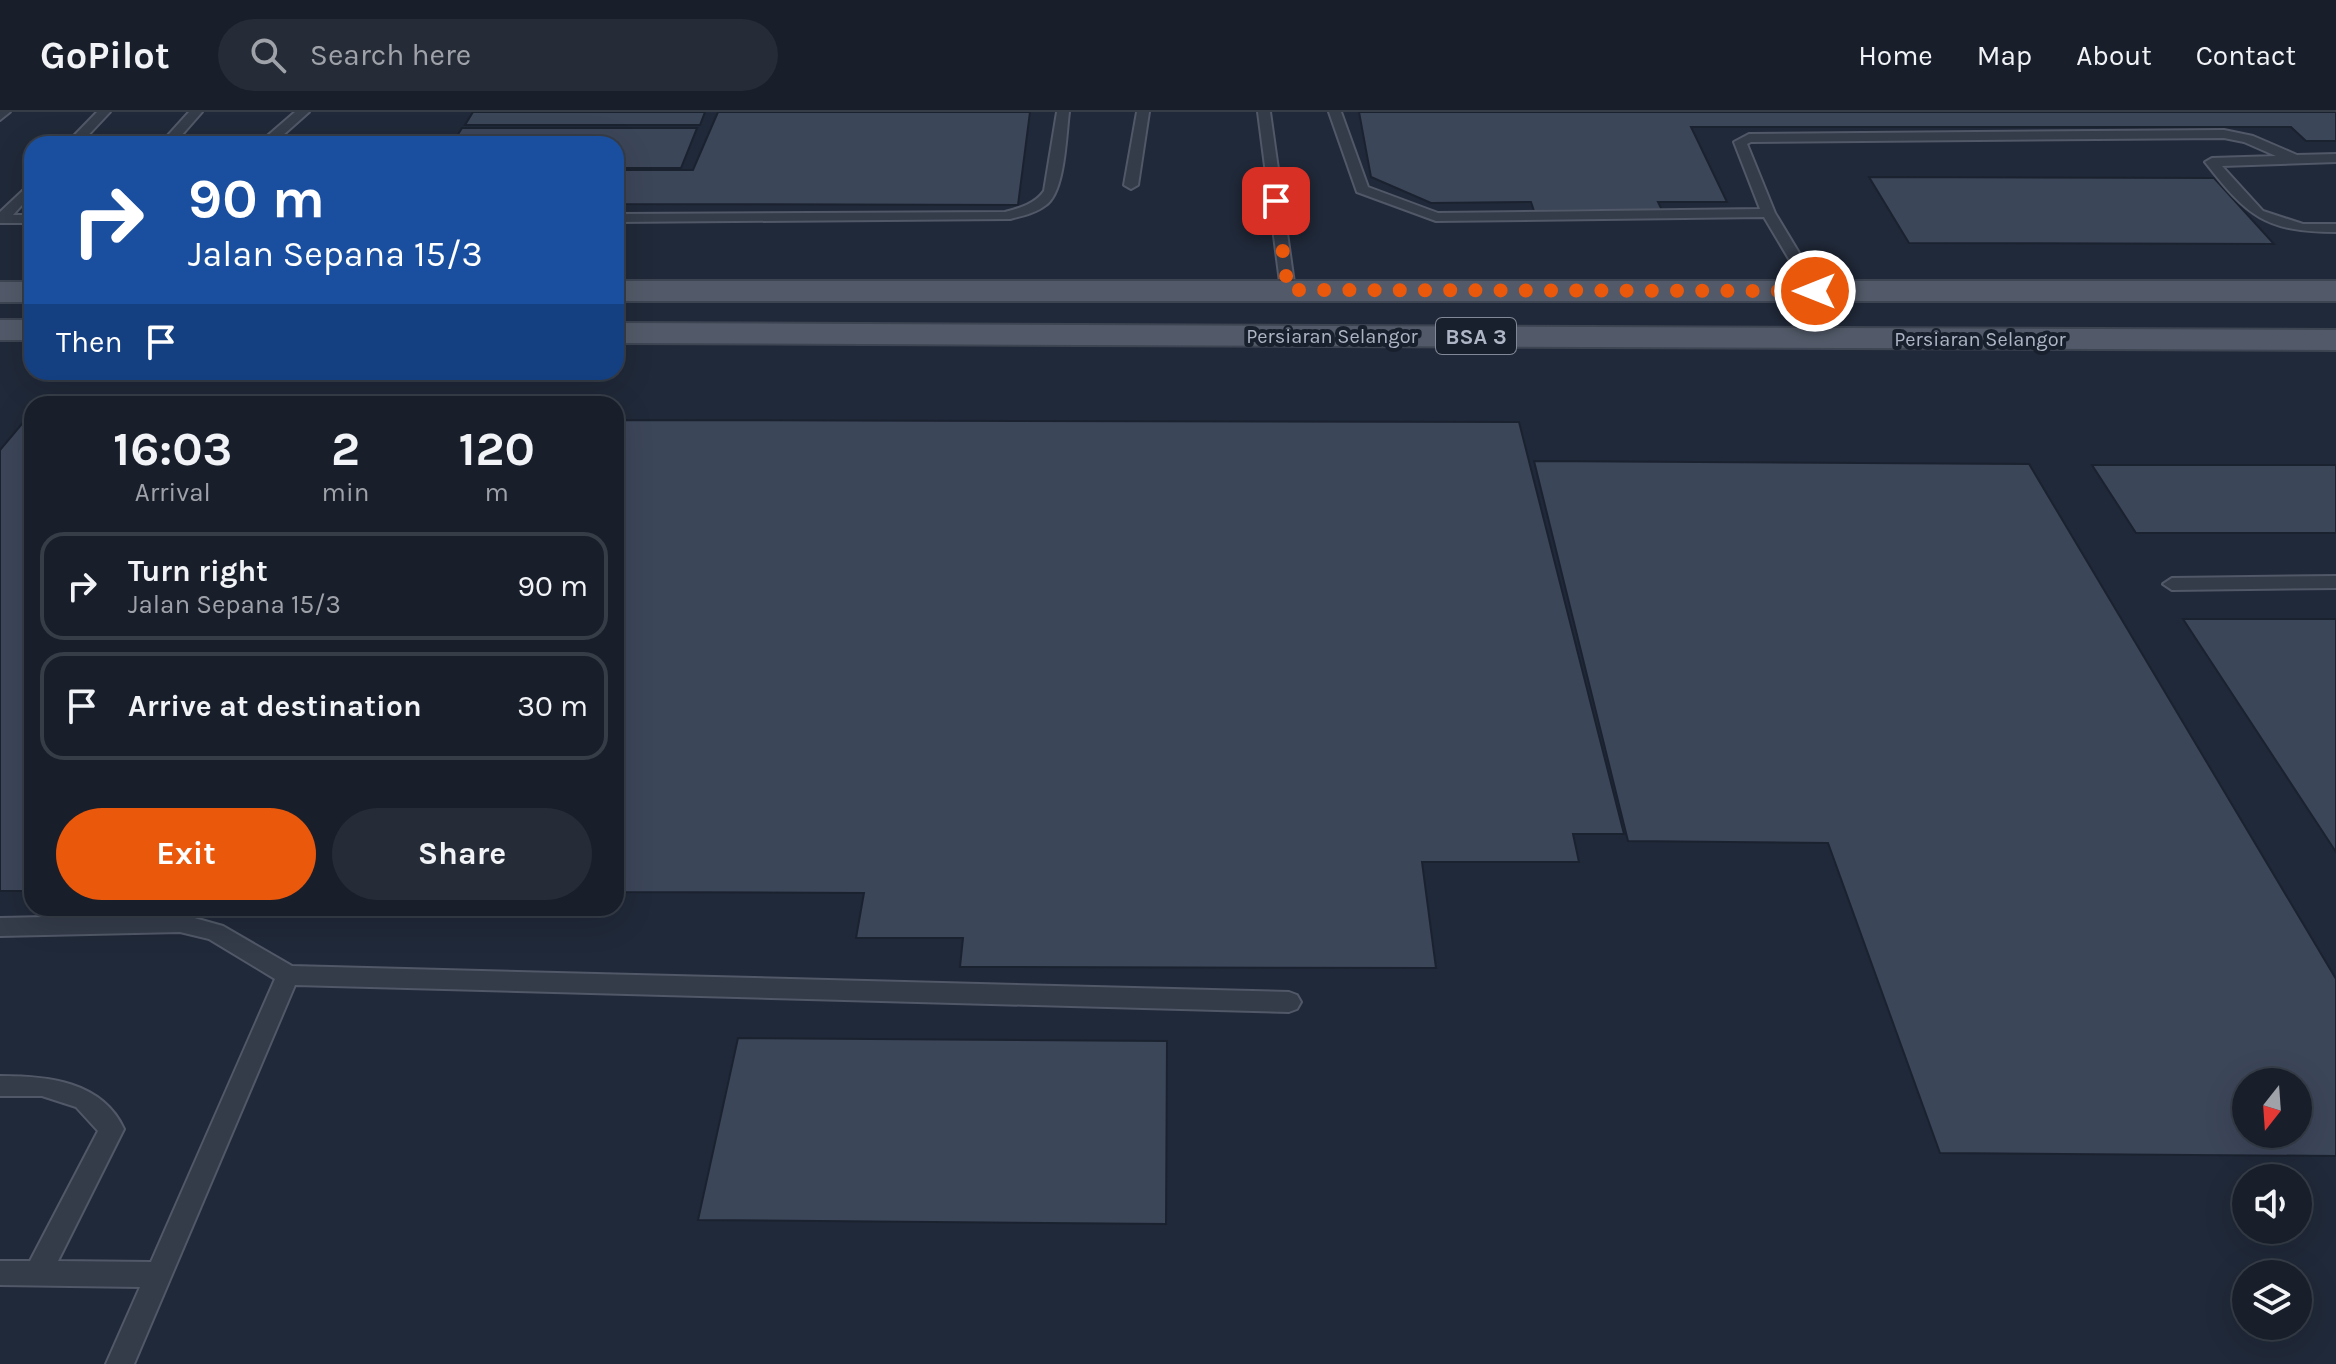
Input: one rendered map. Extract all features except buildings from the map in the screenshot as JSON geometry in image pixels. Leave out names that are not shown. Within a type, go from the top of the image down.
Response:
[{"type":"main road","name":"Persiaran Selangor","points":[[624,291],[2336,291]]},
{"type":"main road","points":[[0,292],[24,292]]},
{"type":"main road","points":[[0,330],[24,330]]},
{"type":"main road","name":"Persiaran Selangor","points":[[624,333],[2336,340]]},
{"type":"lane","points":[[0,116],[4,112]]},
{"type":"lane","points":[[81,136],[104,112]]},
{"type":"lane","points":[[174,136],[196,112]]},
{"type":"lane","points":[[274,136],[303,112]]},
{"type":"lane","points":[[624,218],[1005,216],[1028,210],[1044,201],[1051,191],[1063,112]]},
{"type":"lane","points":[[1131,185],[1143,112]]},
{"type":"lane","points":[[1264,112],[1288,290]]},
{"type":"lane","points":[[1335,112],[1362,189],[1436,217],[1768,213]]},
{"type":"lane","points":[[1815,291],[1768,213],[1740,142],[1749,138],[2224,134],[2248,139],[2292,158]]},
{"type":"lane","points":[[2336,158],[2212,162],[2258,214],[2302,228],[2336,228]]},
{"type":"lane","points":[[0,219],[24,194]]},
{"type":"lane","points":[[0,219],[24,219]]},
{"type":"lane","points":[[2172,584],[2336,582]]},
{"type":"lane","points":[[0,927],[180,923],[215,932],[288,975],[1289,1002]]},
{"type":"lane","points":[[120,1364],[288,975]]},
{"type":"lane","points":[[0,1086],[42,1086],[84,1099],[112,1129],[38,1273]]},
{"type":"lane","points":[[0,1273],[159,1275]]},
{"type":"route","points":[[1276,201],[1288,290],[1815,291]]}]
